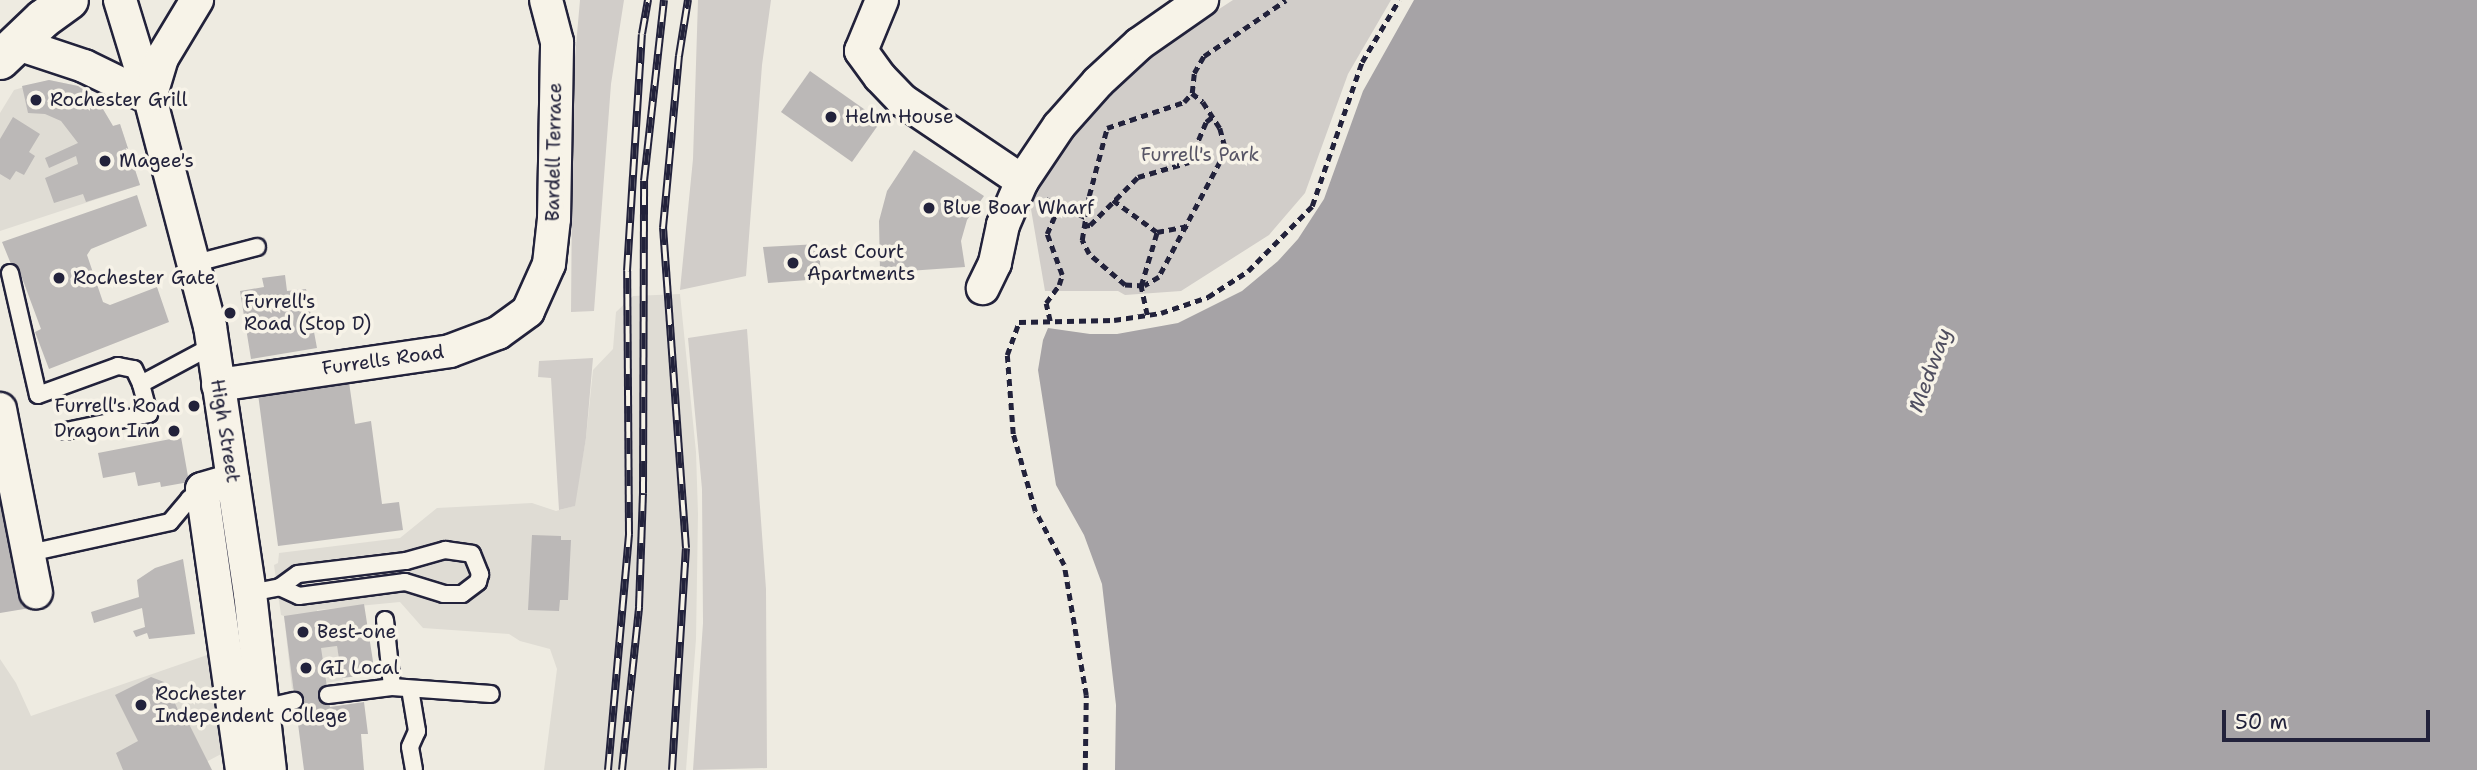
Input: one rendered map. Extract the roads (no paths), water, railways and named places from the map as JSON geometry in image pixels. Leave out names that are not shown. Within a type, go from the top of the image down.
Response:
[{"type":"main road","points":[[5,57],[69,0]]},
{"type":"street","name":"High Street","points":[[120,0],[195,263],[212,346],[233,481],[265,590],[263,708],[270,770]]},
{"type":"street","points":[[5,57],[84,65],[150,99],[162,58],[197,0]]},
{"type":"street","name":"Bardell Terrace","points":[[533,302],[549,264],[554,219],[557,42],[546,0]]},
{"type":"street","points":[[882,0],[861,51],[880,77],[902,100],[1029,187]]},
{"type":"street","points":[[983,288],[995,262],[1003,225],[1029,187],[1063,121],[1104,75],[1139,44],[1202,0]]},
{"type":"street","name":"Furrells Road","points":[[218,385],[450,351],[498,334],[518,321],[533,302]]},
{"type":"street","points":[[0,410],[36,593]]},
{"type":"street","points":[[233,481],[202,489],[242,770]]},
{"type":"lane","points":[[195,263],[257,247]]},
{"type":"lane","points":[[10,273],[38,395],[118,366],[134,369],[141,384],[149,414],[66,431]]},
{"type":"lane","points":[[141,384],[212,346]]},
{"type":"lane","points":[[34,551],[170,522],[189,499],[202,489]]},
{"type":"lane","points":[[445,550],[472,554],[480,574],[478,582],[462,594],[444,594],[405,582],[299,596],[265,590],[298,574],[406,561],[445,550]]},
{"type":"lane","points":[[385,621],[392,687]]},
{"type":"lane","points":[[328,695],[392,687],[491,694]]},
{"type":"lane","points":[[410,689],[417,730],[410,747],[414,770]]},
{"type":"lane","points":[[263,708],[294,701]]},
{"type":"water","name":"Medway","points":[[1414,0],[2477,0],[2477,770],[1115,770],[1116,705],[1102,584],[1084,535],[1056,485],[1038,370],[1043,340],[1048,328],[1090,334],[1117,334],[1178,323],[1242,291],[1278,261],[1298,239],[1324,199],[1363,91]]},
{"type":"railway","points":[[608,770],[629,534],[627,271],[642,34],[648,0]]},
{"type":"railway","points":[[622,770],[639,607],[643,493],[644,181],[664,0]]},
{"type":"railway","points":[[672,770],[686,548],[663,228],[679,56],[688,0]]},
{"type":"place","name":"Rochester Grill","points":[[36,100]]},
{"type":"place","name":"Helm House","points":[[831,117]]},
{"type":"place","name":"Magee's","points":[[105,161]]},
{"type":"place","name":"Blue Boar Wharf","points":[[929,208]]},
{"type":"place","name":"Cast Court Apartments","points":[[793,263]]},
{"type":"place","name":"Rochester Gate","points":[[59,278]]},
{"type":"place","name":"Furrell's Road (Stop D)","points":[[230,313]]},
{"type":"place","name":"Furrell's Road","points":[[194,406]]},
{"type":"place","name":"Dragon Inn","points":[[174,431]]},
{"type":"place","name":"Best-one","points":[[303,632]]},
{"type":"place","name":"GI Local","points":[[306,668]]},
{"type":"place","name":"Rochester Independent College","points":[[141,705]]},
{"type":"park label","name":"Furrell's Park","points":[[1200,155]]}]
